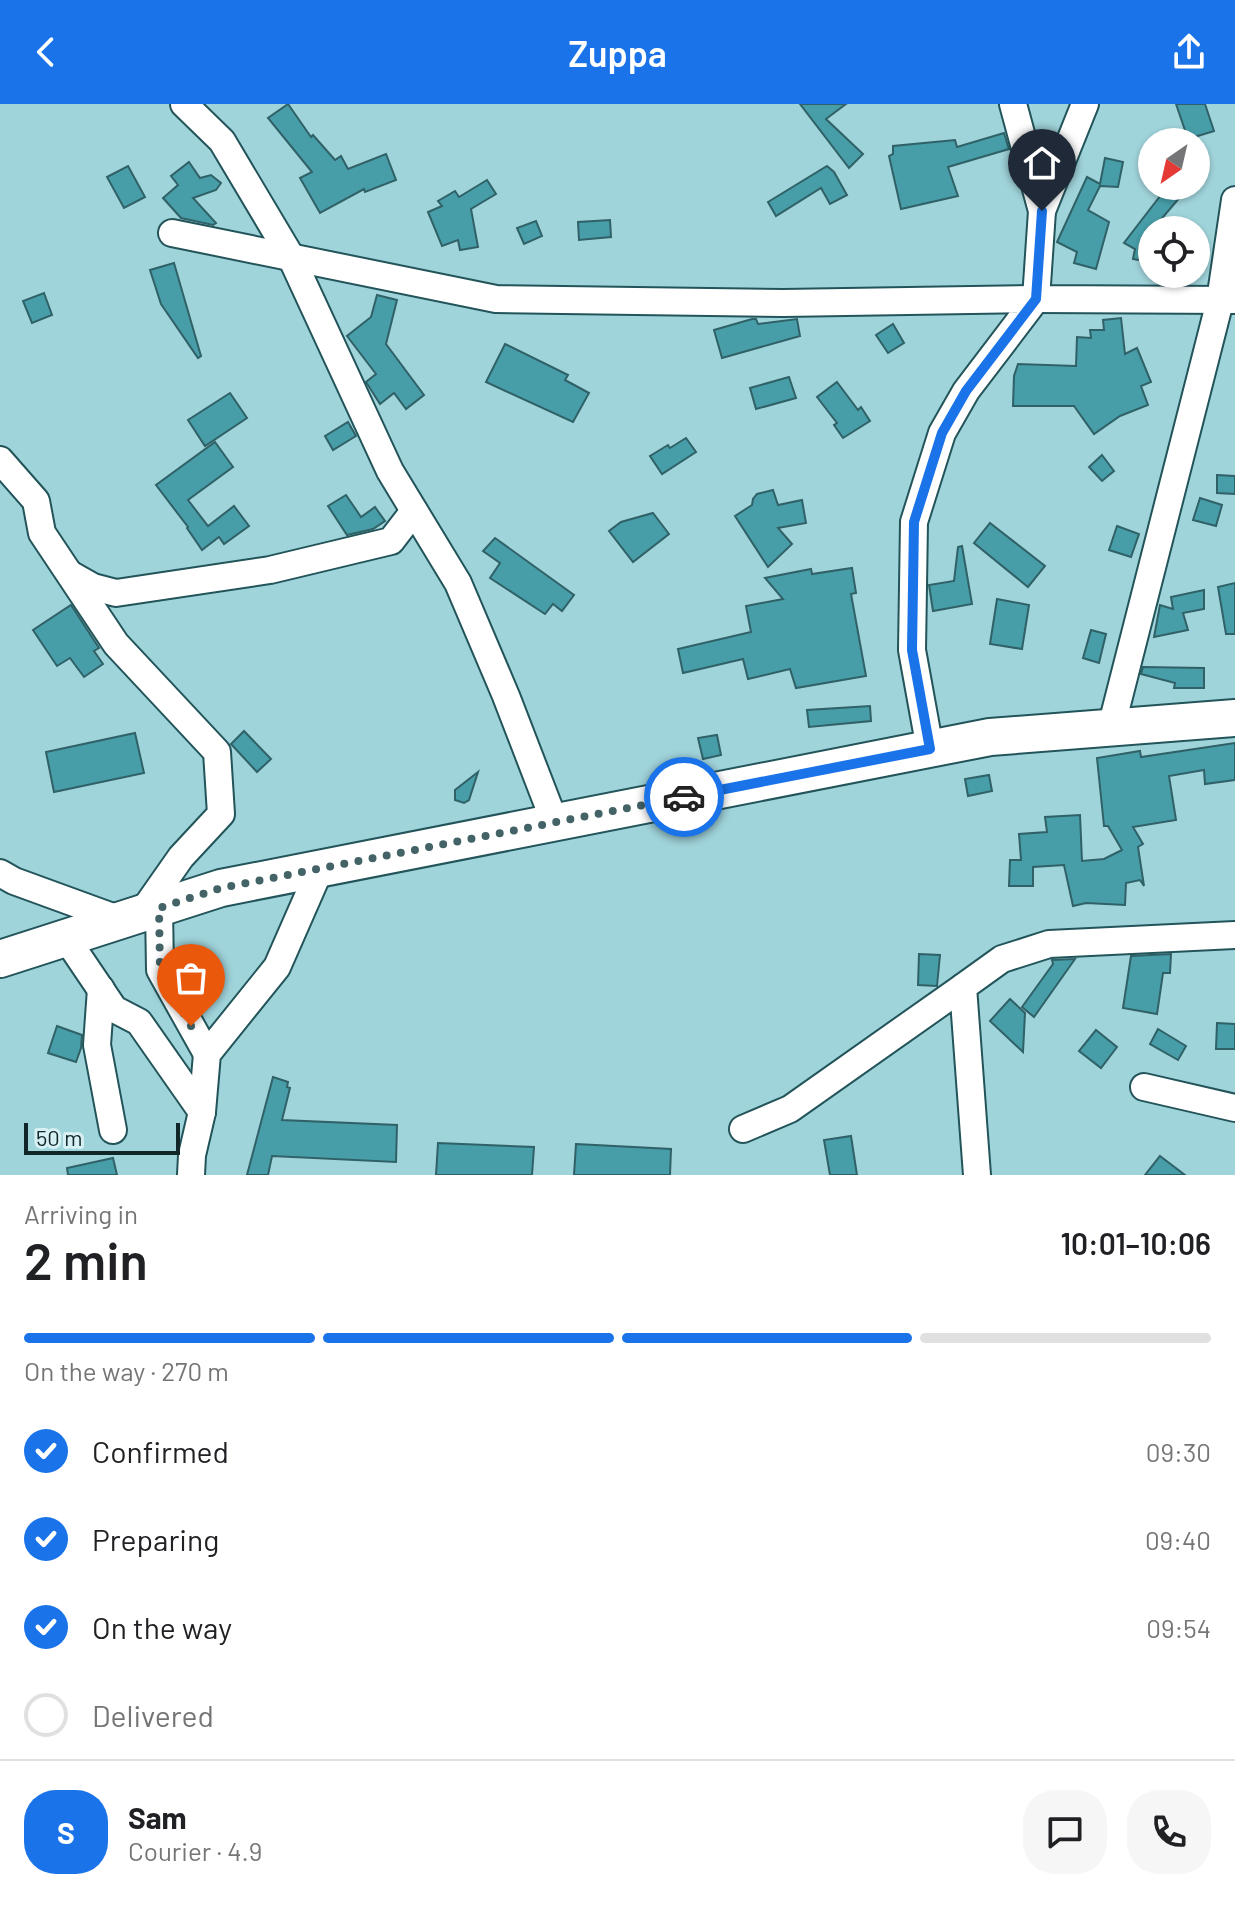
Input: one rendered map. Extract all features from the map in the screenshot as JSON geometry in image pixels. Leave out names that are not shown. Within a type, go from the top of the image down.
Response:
[{"type":"street","points":[[184,104],[222,141],[291,257],[390,471],[458,583],[555,823]]},
{"type":"street","points":[[1013,104],[1042,211]]},
{"type":"street","points":[[930,749],[912,650],[914,522],[942,433],[966,391],[1036,299],[1042,211],[1085,104]]},
{"type":"street","points":[[1111,728],[1228,300],[1235,200]]},
{"type":"street","points":[[172,233],[496,299],[783,303],[1228,300]]},
{"type":"street","points":[[0,460],[36,501],[42,533],[116,644],[217,752],[221,814],[181,857],[140,914]]},
{"type":"street","points":[[69,573],[93,587],[116,593],[270,570],[391,541],[414,511]]},
{"type":"street","points":[[0,959],[221,888],[990,737],[1235,718]]},
{"type":"street","points":[[191,1175],[192,1155],[202,1112],[207,1054],[277,967],[320,869]]},
{"type":"street","points":[[0,873],[14,881],[140,914]]},
{"type":"street","points":[[140,914],[160,970],[207,1054]]},
{"type":"street","points":[[743,1129],[790,1109],[1002,959],[1049,944],[1235,935]]},
{"type":"street","points":[[66,938],[114,1009],[139,1022],[202,1112]]},
{"type":"street","points":[[963,987],[977,1175]]},
{"type":"street","points":[[101,989],[97,1045],[113,1130]]},
{"type":"street","points":[[1144,1087],[1235,1108]]},
{"type":"building","points":[[288,104],[311,137],[313,135],[335,160],[341,156],[348,169],[386,154],[396,180],[365,192],[364,189],[320,213],[300,178],[312,172],[268,118]]},
{"type":"building","points":[[800,104],[846,104],[826,119],[863,154],[849,168]]},
{"type":"building","points":[[1176,104],[1205,104],[1214,131],[1210,132],[1210,128],[1184,128]]},
{"type":"building","points":[[1004,133],[1009,149],[948,167],[958,196],[901,209],[889,156],[893,154],[893,146],[955,140],[957,147]]},
{"type":"building","points":[[1105,158],[1123,162],[1118,187],[1100,186],[1088,210],[1109,222],[1096,269],[1074,263],[1077,252],[1057,242],[1087,177],[1100,184]]},
{"type":"building","points":[[189,162],[200,178],[211,175],[221,183],[216,190],[193,198],[216,223],[213,225],[181,218],[163,198],[178,185],[171,176]]},
{"type":"building","points":[[128,166],[145,197],[124,208],[107,177]]},
{"type":"building","points":[[827,166],[847,195],[830,204],[821,188],[776,216],[768,202]]},
{"type":"building","points":[[487,180],[496,194],[471,209],[478,247],[460,250],[458,240],[442,246],[428,212],[442,206],[438,201],[455,191],[459,197]]},
{"type":"building","points":[[1157,200],[1178,200],[1164,216],[1145,216]]},
{"type":"building","points":[[610,220],[611,237],[579,240],[578,222]]},
{"type":"building","points":[[536,221],[542,236],[524,244],[517,228]]},
{"type":"building","points":[[1138,225],[1138,260],[1133,259],[1135,249],[1124,243]]},
{"type":"building","points":[[174,263],[201,356],[198,358],[161,304],[150,270]]},
{"type":"building","points":[[44,293],[52,315],[32,323],[23,301]]},
{"type":"building","points":[[377,295],[397,300],[386,344],[424,395],[406,409],[394,393],[380,404],[366,382],[376,374],[347,336],[371,317]]},
{"type":"building","points":[[1121,318],[1125,354],[1137,348],[1151,382],[1141,386],[1148,405],[1120,416],[1094,434],[1074,406],[1013,406],[1014,376],[1018,364],[1076,366],[1077,337],[1091,338],[1090,330],[1104,330],[1103,320]]},
{"type":"building","points":[[756,319],[758,324],[797,319],[800,336],[722,358],[714,330]]},
{"type":"building","points":[[893,324],[904,343],[888,353],[876,335]]},
{"type":"building","points":[[505,344],[568,375],[565,380],[589,393],[573,422],[486,382]]},
{"type":"building","points":[[789,377],[796,398],[756,409],[750,388]]},
{"type":"building","points":[[837,382],[870,421],[843,438],[834,425],[837,423],[817,397]]},
{"type":"building","points":[[230,393],[247,418],[205,446],[188,420]]},
{"type":"building","points":[[348,422],[356,436],[333,450],[325,436]]},
{"type":"building","points":[[686,438],[696,452],[662,474],[650,456]]},
{"type":"building","points":[[215,442],[233,467],[188,500],[208,526],[234,506],[249,526],[224,544],[219,537],[202,550],[156,485]]},
{"type":"building","points":[[1102,455],[1114,471],[1102,481],[1089,467]]},
{"type":"building","points":[[1217,475],[1235,476],[1235,494],[1217,493]]},
{"type":"building","points":[[773,490],[778,505],[802,500],[806,523],[778,528],[792,544],[768,567],[735,516],[752,505],[757,494]]},
{"type":"building","points":[[346,495],[361,517],[375,507],[385,521],[373,529],[347,535],[328,506]]},
{"type":"building","points":[[1200,498],[1222,505],[1216,526],[1193,520]]},
{"type":"building","points":[[653,513],[669,534],[633,562],[609,531],[621,522]]},
{"type":"building","points":[[990,523],[1045,566],[1028,587],[974,543]]},
{"type":"building","points":[[1117,526],[1139,534],[1131,557],[1109,550]]},
{"type":"building","points":[[495,538],[574,595],[562,611],[553,604],[545,614],[490,578],[500,563],[483,551]]},
{"type":"building","points":[[962,546],[972,604],[933,611],[929,585],[954,581],[958,547]]},
{"type":"building","points":[[852,568],[856,593],[851,594],[866,676],[796,688],[790,669],[748,679],[743,659],[683,673],[678,649],[751,632],[746,606],[783,599],[765,578],[811,569],[812,574]]},
{"type":"building","points":[[1235,583],[1235,634],[1226,634],[1218,587]]},
{"type":"building","points":[[1204,590],[1204,609],[1183,613],[1188,630],[1154,637],[1160,605],[1173,609],[1171,597]]},
{"type":"building","points":[[997,599],[1029,605],[1022,649],[990,644]]},
{"type":"building","points":[[71,605],[99,648],[94,651],[103,664],[84,677],[70,658],[57,666],[33,630]]},
{"type":"building","points":[[1091,630],[1106,634],[1099,663],[1083,658]]},
{"type":"building","points":[[1143,667],[1204,668],[1204,688],[1174,688],[1175,683],[1141,674]]},
{"type":"building","points":[[870,706],[871,721],[809,727],[807,710]]},
{"type":"building","points":[[244,731],[271,759],[257,772],[231,744]]},
{"type":"building","points":[[135,733],[144,773],[54,792],[46,752]]},
{"type":"building","points":[[717,735],[721,755],[703,759],[698,738]]},
{"type":"building","points":[[1235,743],[1235,780],[1205,784],[1204,770],[1169,776],[1176,820],[1133,827],[1143,844],[1138,847],[1144,886],[1140,880],[1126,883],[1125,905],[1086,903],[1073,906],[1064,865],[1033,867],[1033,886],[1009,886],[1010,860],[1021,860],[1019,834],[1047,832],[1045,817],[1080,815],[1082,861],[1104,859],[1122,850],[1108,826],[1104,826],[1097,758],[1140,751],[1141,757]]},
{"type":"building","points":[[478,772],[469,800],[464,803],[455,800],[455,790]]},
{"type":"building","points":[[989,775],[992,791],[968,796],[965,779]]},
{"type":"building","points":[[919,954],[940,955],[937,986],[918,985]]},
{"type":"building","points":[[1171,954],[1170,973],[1163,973],[1157,1014],[1123,1008],[1131,956]]},
{"type":"building","points":[[1075,959],[1034,1017],[1022,1007],[1053,964],[1052,960]]},
{"type":"building","points":[[1010,999],[1025,1013],[1023,1052],[990,1021]]},
{"type":"building","points":[[1217,1023],[1235,1024],[1235,1049],[1216,1049]]},
{"type":"building","points":[[57,1026],[82,1035],[76,1062],[48,1053]]},
{"type":"building","points":[[1158,1029],[1186,1046],[1178,1060],[1150,1044]]},
{"type":"building","points":[[1096,1030],[1117,1047],[1101,1068],[1079,1051]]},
{"type":"building","points":[[273,1077],[288,1082],[287,1087],[290,1088],[282,1120],[397,1125],[396,1162],[272,1156],[268,1175],[247,1175]]},
{"type":"building","points":[[851,1136],[857,1175],[830,1175],[824,1140]]},
{"type":"building","points":[[438,1143],[534,1147],[532,1175],[436,1175]]},
{"type":"building","points":[[576,1144],[671,1149],[670,1175],[574,1175]]},
{"type":"building","points":[[1160,1156],[1185,1175],[1145,1175]]},
{"type":"building","points":[[113,1158],[117,1175],[68,1175],[67,1168]]},
{"type":"way so far","points":[[191,1026],[160,970],[159,908],[221,888],[684,797]]},
{"type":"route","points":[[684,797],[930,749],[912,650],[914,522],[942,433],[966,391],[1036,299],[1042,211]]}]
